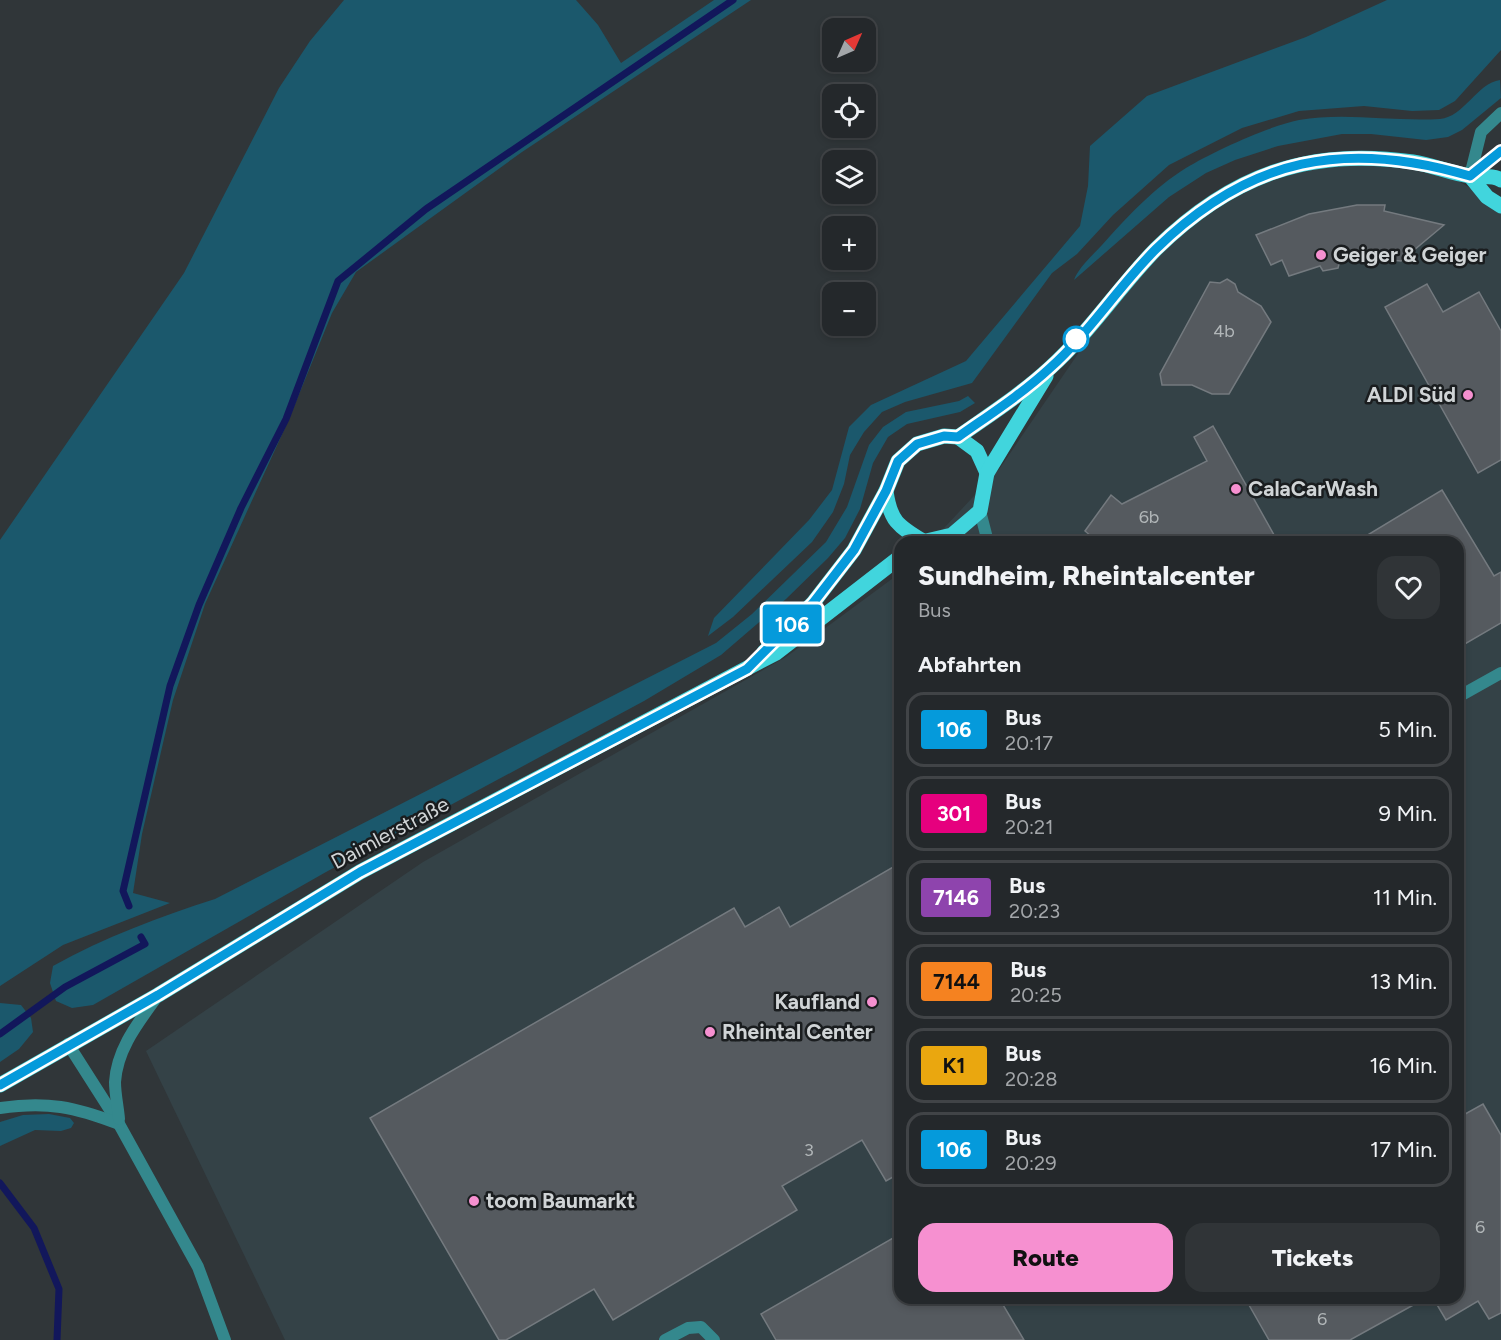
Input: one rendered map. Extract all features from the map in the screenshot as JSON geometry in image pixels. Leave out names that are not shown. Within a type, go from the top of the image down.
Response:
[{"type":"main road","name":"Daimlerstraße","points":[[980,511],[987,473],[1050,368],[1157,249],[1203,210],[1236,188],[1268,172],[1327,159],[1379,157],[1429,164],[1470,176],[1501,180]]},
{"type":"main road","points":[[1470,176],[1487,197],[1501,207]]},
{"type":"main road","name":"Daimlerstraße","points":[[747,669],[813,603],[854,550],[886,491],[898,461],[917,444],[944,436],[958,437],[1050,368]]},
{"type":"main road","points":[[958,437],[977,451],[987,473]]},
{"type":"main road","points":[[886,491],[889,512],[900,527],[914,536]]},
{"type":"main road","points":[[956,536],[980,511]]},
{"type":"main road","name":"Daimlerstraße","points":[[0,1085],[68,1044],[158,995],[360,872],[776,653],[894,561]]},
{"type":"street","points":[[1470,176],[1481,132],[1501,113]]},
{"type":"street","points":[[1470,176],[1501,151]]},
{"type":"street","points":[[980,511],[986,536]]},
{"type":"street","points":[[1464,694],[1501,673]]},
{"type":"street","points":[[119,1124],[115,1082],[121,1055],[132,1031],[158,995]]},
{"type":"street","points":[[68,1044],[119,1124],[198,1267],[225,1340]]},
{"type":"street","points":[[0,1108],[35,1103],[84,1110],[119,1124]]},
{"type":"street","points":[[665,1340],[688,1328],[701,1327],[714,1340]]},
{"type":"shaded area","points":[[344,0],[576,0],[598,25],[621,63],[714,0],[751,0],[522,152],[356,272],[332,313],[289,419],[205,604],[173,700],[142,834],[133,893],[170,903],[63,945],[0,986],[0,540],[184,273],[279,88],[310,41]]},
{"type":"shaded area","points":[[1387,0],[1501,0],[1501,50],[1455,101],[1439,110],[1412,111],[1364,106],[1299,111],[1242,128],[1169,165],[1113,215],[1077,254],[1052,273],[972,383],[905,402],[882,412],[864,432],[850,455],[844,484],[833,512],[812,542],[733,617],[708,636],[714,618],[809,520],[832,490],[849,427],[871,405],[966,361],[1080,226],[1088,186],[1090,146],[1147,96],[1306,37]]},
{"type":"shaded area","points":[[1500,80],[1501,98],[1462,130],[1448,137],[1426,140],[1371,134],[1342,134],[1278,146],[1235,160],[1206,173],[1169,197],[1074,280],[1086,262],[1152,194],[1186,168],[1225,147],[1299,120],[1334,117],[1440,119],[1449,117],[1484,87]]},
{"type":"shaded area","points":[[1327,159],[1429,164],[1501,206],[1501,1340],[285,1340],[146,1051],[423,862],[786,657],[894,577],[894,1304],[1464,1304],[1464,536],[937,536],[1000,468],[1114,301],[1213,199]]},
{"type":"shaded area","points":[[968,396],[975,403],[960,412],[907,424],[888,437],[873,463],[860,509],[845,538],[786,599],[721,655],[644,701],[326,872],[93,1005],[72,1008],[56,1001],[50,983],[53,966],[132,928],[215,899],[716,643],[752,614],[826,542],[847,507],[869,445],[883,427],[906,412],[959,401]]},
{"type":"shaded area","points":[[0,1003],[21,1005],[31,1018],[33,1032],[19,1049],[0,1062]]},
{"type":"shaded area","points":[[49,1114],[70,1118],[74,1123],[71,1128],[61,1131],[35,1130],[0,1146],[0,1122],[23,1115]]},
{"type":"building","points":[[1357,205],[1385,205],[1384,211],[1444,225],[1401,261],[1357,257],[1340,260],[1338,268],[1323,271],[1320,266],[1289,276],[1282,260],[1271,265],[1256,235],[1309,214]]},
{"type":"building","points":[[1227,279],[1235,284],[1238,292],[1261,306],[1271,322],[1229,394],[1212,394],[1192,385],[1162,385],[1160,374],[1210,282],[1220,283]]},
{"type":"building","name":"ALDI Süd","points":[[1427,284],[1443,312],[1479,292],[1501,331],[1501,460],[1478,473],[1385,307]]},
{"type":"building","points":[[1213,426],[1275,536],[1091,536],[1085,531],[1111,495],[1122,504],[1207,461],[1194,437]]},
{"type":"building","points":[[1442,490],[1494,576],[1501,572],[1501,623],[1464,645],[1464,536],[1366,536]]},
{"type":"building","name":"Rheintal Center","points":[[894,866],[894,1176],[886,1181],[862,1140],[782,1186],[797,1210],[613,1320],[594,1289],[506,1340],[499,1340],[370,1118],[734,908],[745,927],[779,907],[790,927]]},
{"type":"building","points":[[1483,1104],[1501,1135],[1501,1313],[1489,1319],[1478,1301],[1446,1320],[1437,1304],[1464,1304],[1464,1115]]},
{"type":"building","points":[[894,1237],[894,1304],[1003,1304],[1024,1340],[776,1340],[761,1314]]},
{"type":"building","points":[[1248,1304],[1415,1304],[1350,1340],[1269,1340]]},
{"type":"waterway","points":[[129,906],[123,891],[170,686],[199,605],[241,508],[286,419],[338,281],[426,209],[733,0]]},
{"type":"waterway","points":[[0,1034],[65,987],[145,944],[141,937]]},
{"type":"waterway","points":[[0,1183],[34,1228],[59,1289],[57,1340]]},
{"type":"bus line","name":"106","points":[[0,1085],[68,1044],[158,995],[360,872],[747,669],[813,603],[854,550],[886,491],[898,461],[917,444],[944,436],[958,437],[1050,368],[1157,249],[1203,210],[1236,188],[1268,172],[1327,159],[1379,157],[1429,164],[1470,176],[1501,151]]},
{"type":"place","name":"Geiger & Geiger","points":[[1321,255]]},
{"type":"place","name":"ALDI Süd","points":[[1468,395]]},
{"type":"place","name":"CalaCarWash","points":[[1236,489]]},
{"type":"place","name":"Kaufland","points":[[872,1002]]},
{"type":"place","name":"Rheintal Center","points":[[710,1032]]},
{"type":"place","name":"toom Baumarkt","points":[[474,1201]]}]
